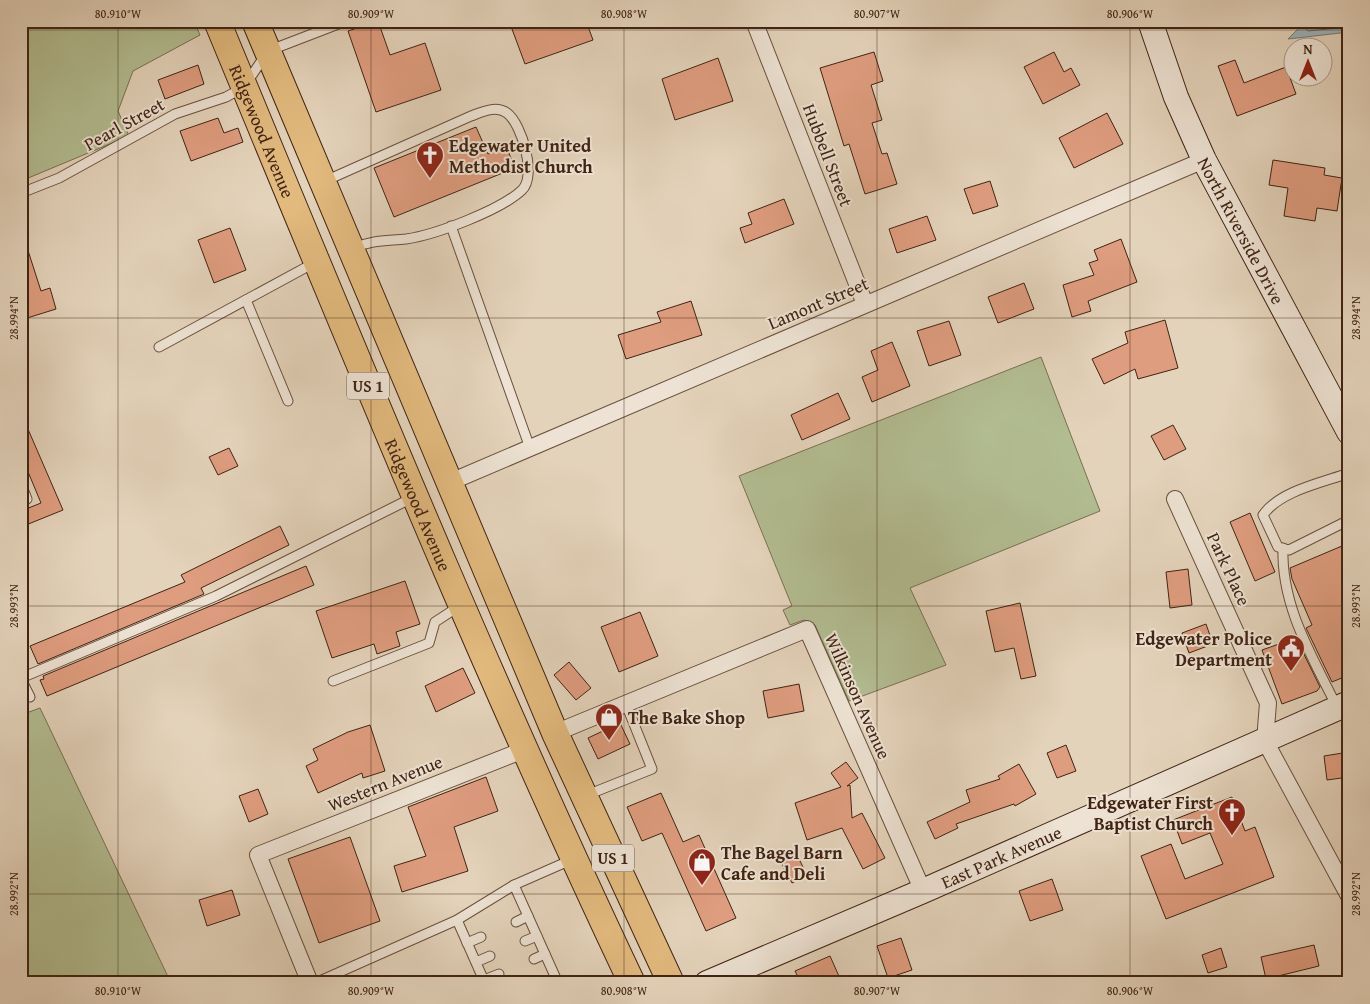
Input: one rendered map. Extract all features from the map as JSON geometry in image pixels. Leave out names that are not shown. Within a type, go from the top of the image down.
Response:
[{"type":"main road","name":"Ridgewood Avenue","points":[[217,21],[414,497],[574,858],[632,983]]},
{"type":"main road","name":"Ridgewood Avenue","points":[[255,21],[448,483],[555,733],[671,983]]},
{"type":"main road","points":[[367,383],[382,398],[425,466],[448,483]]},
{"type":"street","name":"Hubbell Street","points":[[754,21],[866,304]]},
{"type":"street","name":"North Riverside Drive","points":[[1150,21],[1176,97],[1204,160],[1349,432]]},
{"type":"street","name":"Lamont Street","points":[[448,483],[1204,160]]},
{"type":"street","name":"Park Place","points":[[1175,499],[1268,703],[1265,741]]},
{"type":"street","name":"Wilkinson Avenue","points":[[555,733],[807,629],[923,891]]},
{"type":"street","name":"East Park Avenue","points":[[707,983],[923,891],[1343,705]]},
{"type":"street","points":[[1265,741],[1349,896]]},
{"type":"street","name":"Western Avenue","points":[[310,983],[258,855],[526,749]]},
{"type":"lane","points":[[244,87],[268,51],[346,21]]},
{"type":"lane","name":"Pearl Street","points":[[21,194],[59,178],[174,114],[226,97],[244,87]]},
{"type":"lane","points":[[323,182],[471,116],[489,110],[498,109],[508,114],[517,128],[528,159],[529,176],[523,190],[485,213],[451,226],[407,239],[366,242],[350,249]]},
{"type":"lane","points":[[451,226],[530,448]]},
{"type":"lane","points":[[159,347],[316,261]]},
{"type":"lane","points":[[246,300],[288,401]]},
{"type":"lane","points":[[1349,473],[1300,491],[1270,505],[1262,515],[1278,547],[1289,550],[1349,520]]},
{"type":"lane","points":[[21,484],[27,499],[21,502]]},
{"type":"lane","points":[[30,697],[21,679],[216,596],[414,497]]},
{"type":"lane","points":[[1283,548],[1283,572],[1294,616],[1343,705]]},
{"type":"lane","points":[[333,681],[429,643],[436,622],[461,605]]},
{"type":"lane","points":[[584,796],[652,769],[626,704]]},
{"type":"lane","points":[[315,983],[457,920],[514,885],[574,858]]},
{"type":"lane","points":[[514,885],[558,983]]},
{"type":"lane","points":[[516,922],[528,916]]},
{"type":"lane","points":[[457,920],[485,982],[499,974]]},
{"type":"lane","points":[[525,941],[537,936]]},
{"type":"lane","points":[[467,943],[481,937]]},
{"type":"lane","points":[[534,959],[545,954]]},
{"type":"lane","points":[[476,962],[490,956]]},
{"type":"green space","points":[[21,21],[194,21],[200,35],[133,71],[118,111],[129,136],[21,181]]},
{"type":"green space","points":[[1041,357],[1100,511],[910,588],[946,665],[849,701],[815,625],[804,620],[790,625],[783,610],[792,606],[739,476]]},
{"type":"green space","points":[[40,708],[171,983],[21,983],[21,715]]},
{"type":"water","points":[[1306,21],[1349,21],[1349,32],[1289,38]]},
{"type":"building","points":[[378,21],[390,55],[425,43],[441,90],[376,112],[348,31]]},
{"type":"building","points":[[509,21],[586,21],[593,40],[525,64]]},
{"type":"building","points":[[874,52],[883,81],[871,85],[882,120],[872,123],[882,154],[887,153],[897,184],[865,194],[849,144],[844,146],[820,68]]},
{"type":"building","points":[[1054,52],[1064,72],[1071,68],[1080,85],[1043,104],[1024,67]]},
{"type":"building","points":[[718,58],[733,101],[675,120],[662,79]]},
{"type":"building","points":[[1235,60],[1244,83],[1282,69],[1282,88],[1294,88],[1296,94],[1237,116],[1218,66]]},
{"type":"building","points":[[198,65],[204,84],[165,99],[158,80]]},
{"type":"building","points":[[1107,113],[1123,144],[1074,168],[1059,138]]},
{"type":"building","points":[[218,118],[224,133],[238,128],[243,142],[191,161],[180,131]]},
{"type":"building","name":"Edgewater United Methodist Church","points":[[476,127],[488,154],[506,146],[515,168],[394,217],[374,168]]},
{"type":"building","points":[[1273,160],[1325,168],[1324,175],[1342,178],[1337,211],[1317,208],[1315,221],[1284,216],[1288,188],[1269,185]]},
{"type":"building","points":[[990,181],[998,206],[973,214],[964,189]]},
{"type":"building","points":[[784,199],[794,224],[745,243],[740,228],[752,224],[748,213]]},
{"type":"building","points":[[927,216],[936,240],[897,253],[889,229]]},
{"type":"building","points":[[230,228],[246,270],[214,283],[198,240]]},
{"type":"building","points":[[24,238],[41,291],[50,288],[56,309],[24,319],[21,312],[21,239]]},
{"type":"building","points":[[1121,239],[1137,282],[1088,301],[1091,311],[1072,317],[1063,285],[1094,275],[1089,263],[1098,260],[1094,250]]},
{"type":"building","points":[[1024,283],[1034,309],[998,323],[988,297]]},
{"type":"building","points":[[691,301],[702,335],[626,359],[618,335],[661,322],[657,312]]},
{"type":"building","points":[[1165,320],[1178,368],[1138,379],[1135,369],[1104,384],[1092,359],[1128,343],[1125,332]]},
{"type":"building","points":[[949,321],[961,355],[929,366],[917,331]]},
{"type":"building","points":[[892,342],[910,386],[872,402],[862,377],[878,370],[871,351]]},
{"type":"building","points":[[838,393],[850,419],[802,440],[791,415]]},
{"type":"building","points":[[21,413],[63,510],[21,527],[21,511],[41,503],[21,455]]},
{"type":"building","points":[[1173,425],[1186,449],[1164,460],[1151,436]]},
{"type":"building","points":[[229,448],[238,466],[218,475],[209,457]]},
{"type":"building","points":[[1250,513],[1275,572],[1255,581],[1230,522]]},
{"type":"building","points":[[280,526],[289,545],[201,588],[204,594],[38,664],[30,646],[185,582],[181,575]]},
{"type":"building","points":[[1349,543],[1349,675],[1332,682],[1306,628],[1312,625],[1292,579],[1290,568]]},
{"type":"building","points":[[306,566],[314,585],[47,696],[40,680],[44,679],[43,676]]},
{"type":"building","points":[[1188,569],[1192,605],[1170,608],[1166,572]]},
{"type":"building","points":[[405,581],[420,624],[396,632],[400,646],[377,654],[374,644],[332,658],[316,611]]},
{"type":"building","points":[[1020,603],[1036,676],[1021,679],[1014,648],[995,652],[986,611]]},
{"type":"building","points":[[640,612],[658,656],[619,672],[601,627]]},
{"type":"building","points":[[1206,624],[1213,644],[1189,653],[1182,633]]},
{"type":"building","points":[[1296,638],[1320,687],[1317,691],[1282,704],[1262,650]]},
{"type":"building","points":[[569,662],[591,688],[576,700],[554,675]]},
{"type":"building","points":[[463,668],[475,693],[436,712],[425,686]]},
{"type":"building","points":[[799,684],[804,711],[768,718],[763,691]]},
{"type":"building","name":"The Bake Shop","points":[[620,723],[630,744],[598,759],[588,738]]},
{"type":"building","points":[[370,725],[385,771],[363,778],[362,773],[318,793],[306,766],[318,760],[313,749],[348,732]]},
{"type":"building","points":[[1066,745],[1076,771],[1057,778],[1047,753]]},
{"type":"building","points":[[1349,752],[1349,777],[1327,780],[1324,756]]},
{"type":"building","points":[[846,762],[858,778],[847,786],[850,785],[852,818],[862,813],[885,858],[863,869],[842,828],[807,840],[795,803],[841,787],[831,773]]},
{"type":"building","points":[[1019,764],[1036,794],[1015,806],[1014,804],[956,824],[958,828],[935,839],[927,822],[970,802],[966,790],[1000,779],[998,776]]},
{"type":"building","points":[[486,777],[498,811],[454,827],[468,871],[402,892],[394,866],[426,856],[408,807]]},
{"type":"building","points":[[258,789],[268,814],[249,822],[239,796]]},
{"type":"building","points":[[661,793],[683,842],[699,835],[736,918],[706,931],[662,833],[642,841],[627,807]]},
{"type":"building","points":[[1232,797],[1245,831],[1255,827],[1274,877],[1166,919],[1141,856],[1171,844],[1185,879],[1223,864],[1210,833],[1182,844],[1173,820]]},
{"type":"building","points":[[350,837],[380,921],[319,943],[288,859]]},
{"type":"building","points":[[795,851],[807,875],[792,883],[779,859]]},
{"type":"building","points":[[1052,879],[1063,910],[1030,921],[1019,891]]},
{"type":"building","points":[[232,890],[240,915],[207,926],[199,900]]},
{"type":"building","points":[[901,938],[912,970],[888,978],[877,946]]},
{"type":"building","points":[[1314,945],[1319,966],[1266,979],[1261,957]]},
{"type":"building","points":[[1221,948],[1227,967],[1208,973],[1202,955]]},
{"type":"building","points":[[830,956],[842,983],[801,983],[795,971]]},
{"type":"place","name":"Edgewater United Methodist Church","points":[[430,179]]},
{"type":"place","name":"Edgewater Police Department","points":[[1291,672]]},
{"type":"place","name":"The Bake Shop","points":[[609,741]]},
{"type":"place","name":"Edgewater First Baptist Church","points":[[1232,836]]},
{"type":"place","name":"The Bagel Barn Cafe and Deli","points":[[702,886]]}]
